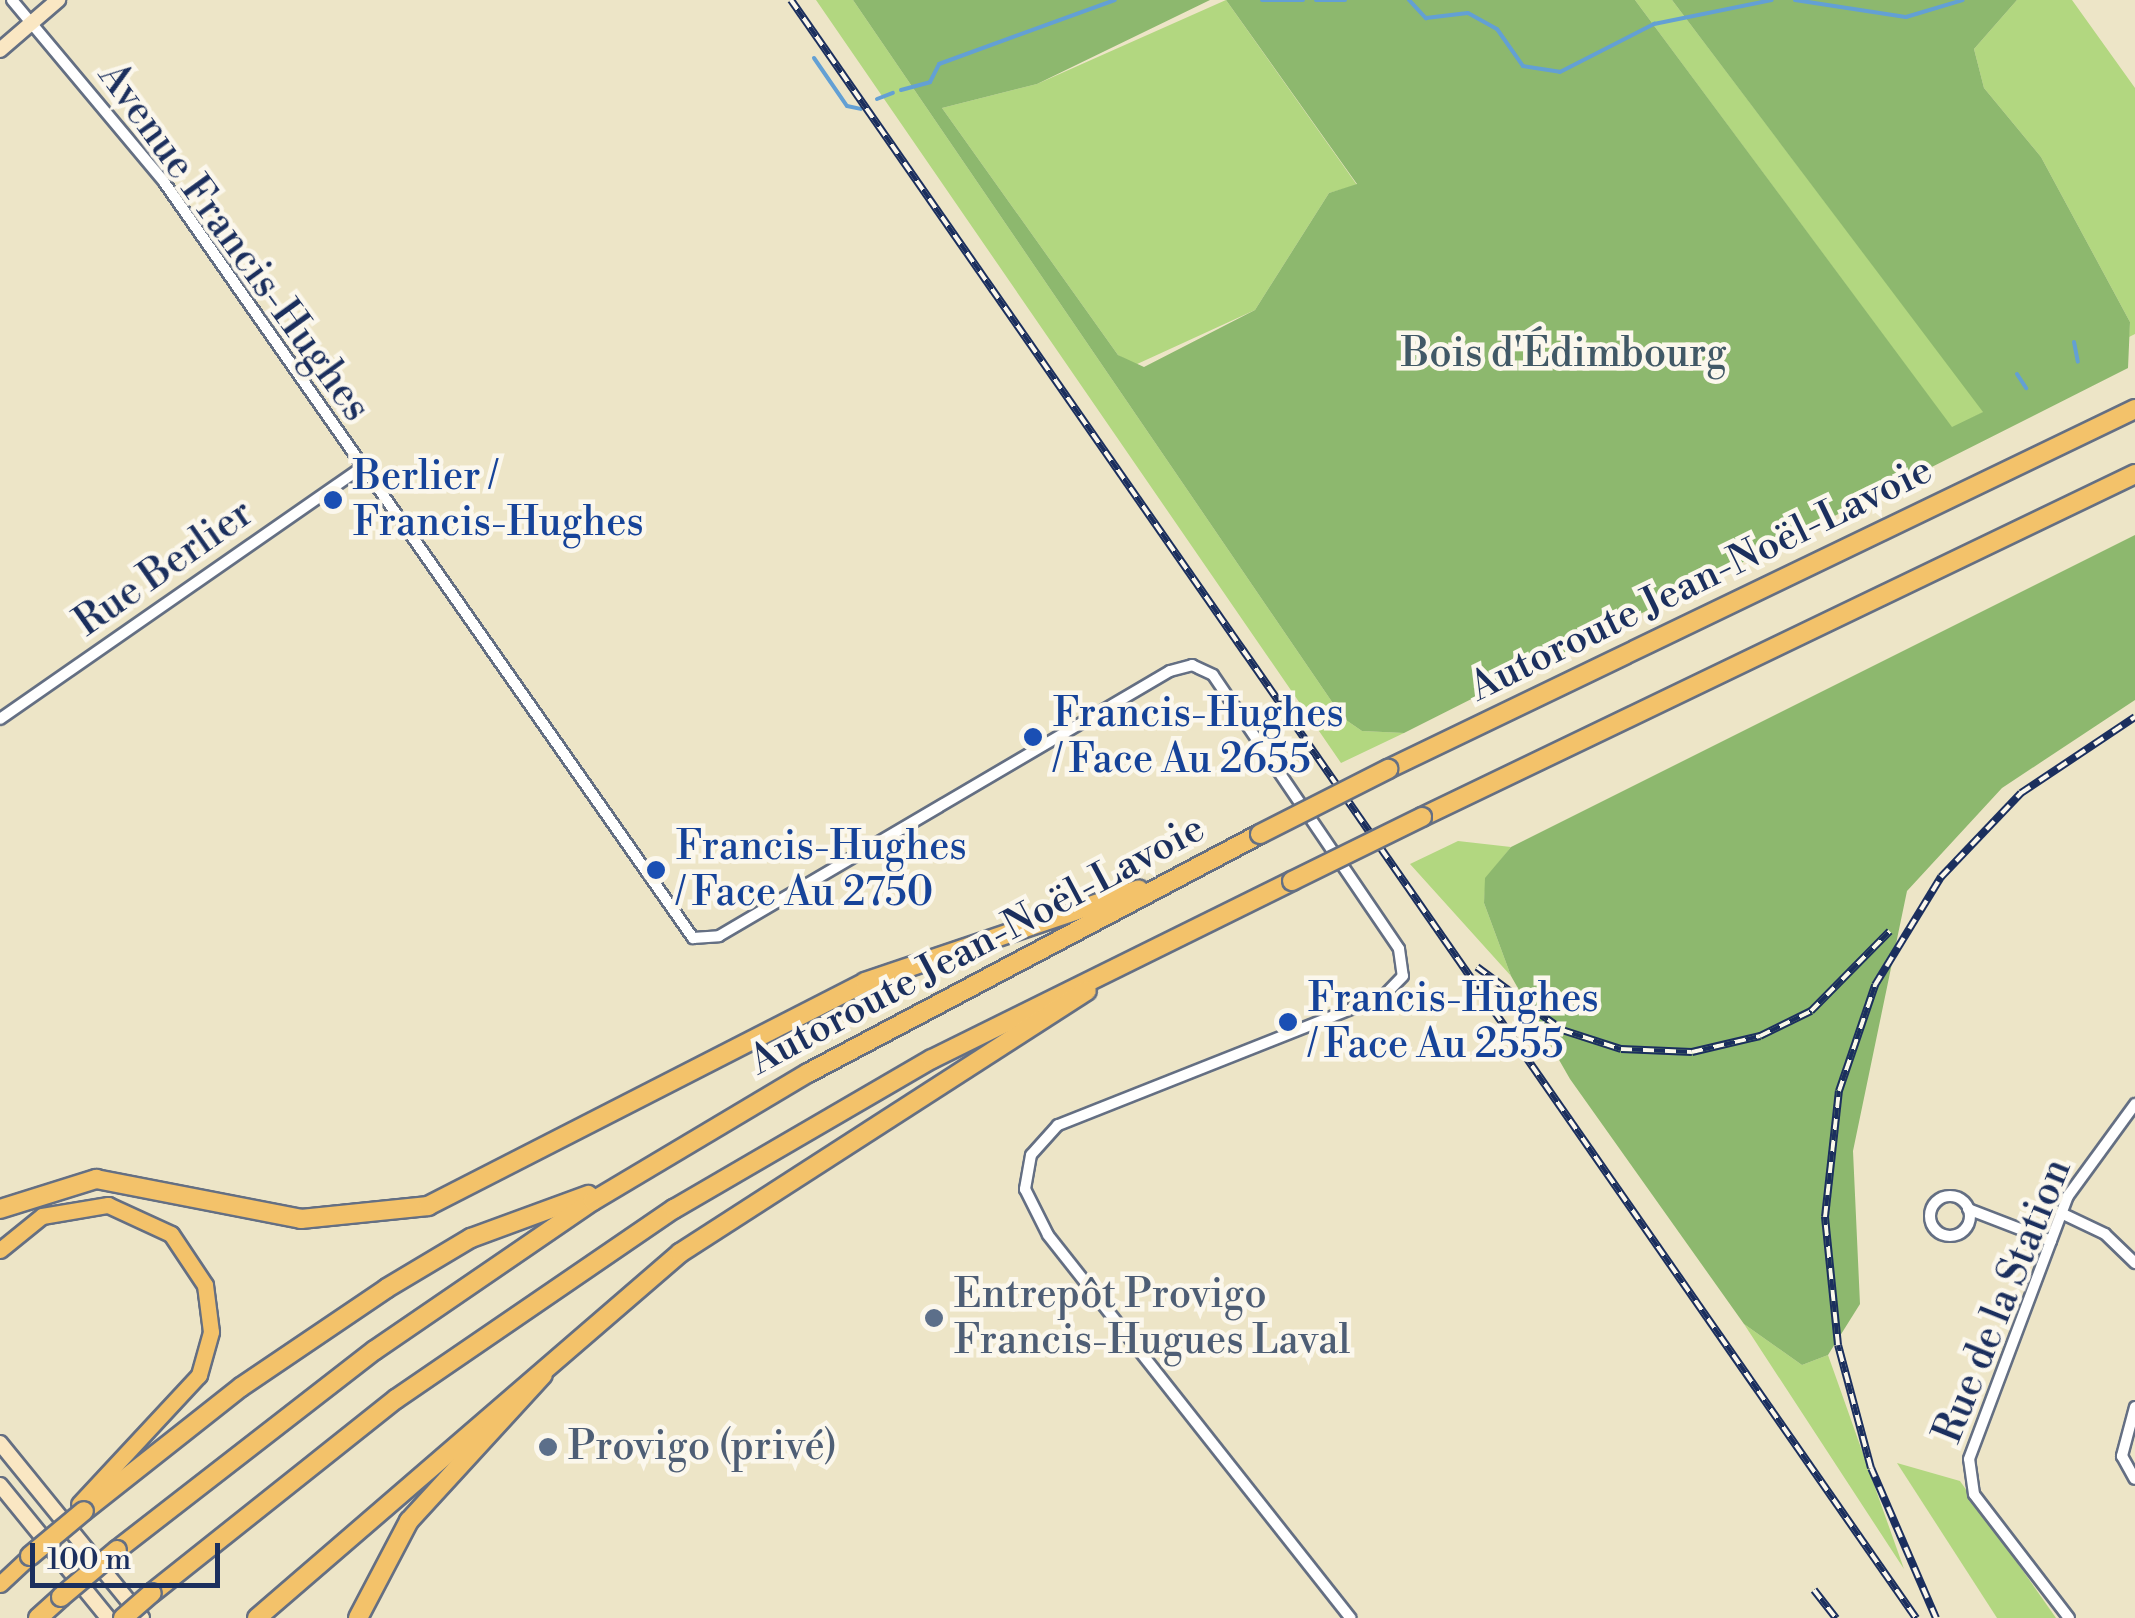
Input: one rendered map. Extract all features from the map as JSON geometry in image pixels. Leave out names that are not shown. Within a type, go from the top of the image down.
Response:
[{"type":"highway","name":"Autoroute Jean-Noël-Lavoie","points":[[38,1618],[117,1550],[374,1350],[626,1180],[848,1051],[1388,769],[2135,409]]},
{"type":"highway","name":"Autoroute Jean-Noël-Lavoie","points":[[123,1618],[381,1410],[642,1230],[905,1074],[1168,940],[2135,474]]},
{"type":"highway","points":[[0,1209],[96,1179],[290,1218],[416,1209],[496,1177],[865,982],[1183,876]]},
{"type":"highway","points":[[256,1618],[598,1316],[823,1154],[1168,940]]},
{"type":"highway","points":[[30,1556],[82,1508],[241,1387],[402,1279],[471,1238],[626,1180]]},
{"type":"highway","points":[[358,1618],[408,1521],[598,1316]]},
{"type":"main road","points":[[0,1250],[52,1212],[108,1205],[170,1234],[205,1284],[211,1332],[199,1375],[82,1508]]},
{"type":"main road","points":[[0,1584],[30,1556]]},
{"type":"street","name":"Avenue Francis-Hughes","points":[[12,0],[156,172],[698,940],[1175,669],[1195,665],[1213,675],[1399,950],[1403,976],[1383,996],[1058,1124],[1030,1155],[1026,1189],[1048,1235],[1351,1618]]},
{"type":"street","points":[[0,50],[58,0]]},
{"type":"street","name":"Rue Berlier","points":[[0,719],[362,467]]},
{"type":"street","name":"Rue de la Station","points":[[2068,1618],[1968,1476],[2061,1214],[2102,1139],[2135,1104]]},
{"type":"street","points":[[1968,1208],[2051,1241]]},
{"type":"street","points":[[2061,1214],[2105,1234],[2135,1262]]},
{"type":"street","points":[[2135,1406],[2122,1456],[2135,1479]]},
{"type":"street","points":[[0,1443],[142,1618]]},
{"type":"street","points":[[0,1485],[108,1618]]},
{"type":"green space","points":[[816,0],[853,0],[1343,718],[1362,731],[1404,733],[1341,763]]},
{"type":"green space","name":"Bois d'Édimbourg","points":[[853,0],[1210,0],[1037,84],[942,108],[1118,355],[1144,367],[1255,310],[1329,193],[1357,184],[1226,0],[1635,0],[1952,427],[1983,412],[1672,0],[2017,0],[1974,49],[1984,88],[2041,157],[2130,322],[2128,368],[1404,733],[1362,731],[1343,718]]},
{"type":"green space","points":[[1226,0],[1357,185],[1329,193],[1255,310],[1135,365],[1118,355],[942,108],[1037,84]]},
{"type":"green space","points":[[1635,0],[1672,0],[1984,412],[1952,428]]},
{"type":"green space","points":[[2017,0],[2072,0],[2135,88],[2135,334],[2129,337],[2130,322],[2041,157],[1984,88],[1974,49]]},
{"type":"green space","points":[[2135,535],[2135,700],[2002,788],[1907,891],[1853,1151],[1860,1304],[1828,1355],[1802,1365],[1744,1324],[1570,1079],[1511,976],[1484,903],[1485,878],[1511,847]]},
{"type":"green space","points":[[1458,841],[1511,847],[1486,878],[1484,903],[1511,976],[1410,864]]},
{"type":"green space","points":[[1744,1324],[1802,1365],[1828,1355],[1904,1569]]},
{"type":"green space","points":[[1897,1463],[1960,1481],[2056,1618],[1997,1618]]},
{"type":"waterway","points":[[901,90],[930,82],[939,64],[1115,0]]},
{"type":"waterway","points":[[1262,0],[1303,0]]},
{"type":"waterway","points":[[1316,0],[1345,0]]},
{"type":"waterway","points":[[1409,0],[1426,18],[1468,13],[1497,29],[1523,66],[1560,72],[1654,24],[1772,0]]},
{"type":"waterway","points":[[1795,0],[1906,17],[1963,0]]},
{"type":"waterway","points":[[814,58],[847,106],[861,109]]},
{"type":"waterway","points":[[877,99],[893,93]]},
{"type":"waterway","points":[[2074,342],[2078,362]]},
{"type":"waterway","points":[[2017,374],[2026,388]]},
{"type":"railway","points":[[791,0],[1916,1618]]},
{"type":"railway","points":[[1936,1618],[1871,1468],[1838,1345],[1825,1217],[1839,1091],[1875,985],[1941,877],[2021,793],[2135,717]]},
{"type":"railway","points":[[1477,967],[1562,1030],[1621,1049],[1692,1052],[1760,1036],[1811,1011],[1890,931]]},
{"type":"railway","points":[[1814,1590],[1836,1618]]},
{"type":"place","name":"Berlier / Francis-Hughes","points":[[333,500]]},
{"type":"place","name":"Francis-Hughes / Face Au 2655","points":[[1033,737]]},
{"type":"place","name":"Francis-Hughes / Face Au 2750","points":[[656,870]]},
{"type":"place","name":"Francis-Hughes / Face Au 2555","points":[[1288,1022]]},
{"type":"place","name":"Entrepôt Provigo Francis-Hugues Laval","points":[[934,1318]]},
{"type":"place","name":"Provigo (privé)","points":[[548,1447]]}]
